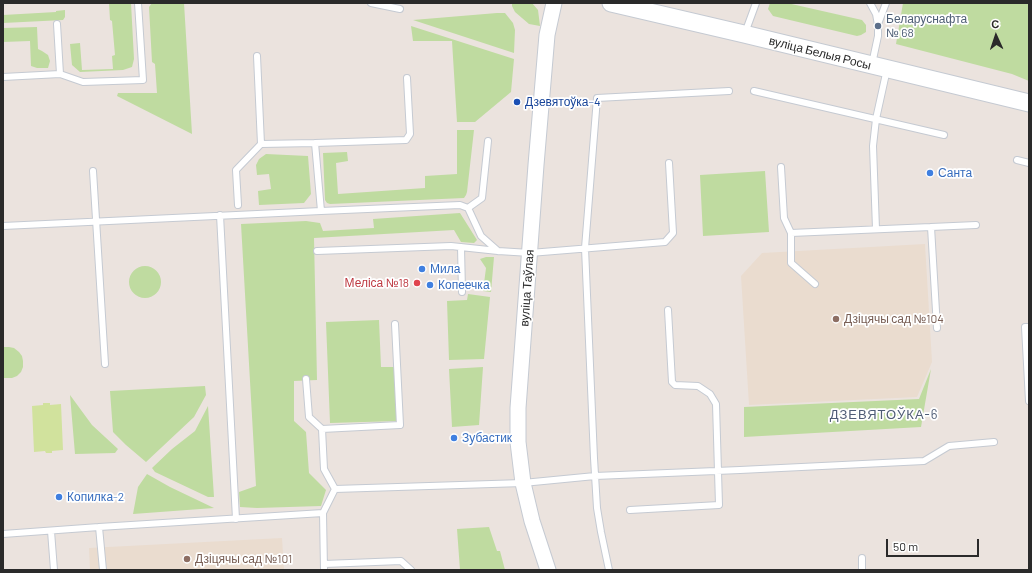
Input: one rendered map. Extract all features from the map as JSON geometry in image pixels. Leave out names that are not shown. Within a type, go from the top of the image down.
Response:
[{"type":"main road","name":"вуліца Белыя Росы","points":[[611,3],[1029,103]]},
{"type":"street","name":"вуліца Таўлая","points":[[548,570],[532,521],[523,483],[518,442],[518,408],[547,35],[554,3]]},
{"type":"lane","points":[[3,77],[60,74],[83,82],[143,80],[138,3]]},
{"type":"lane","points":[[371,3],[400,9]]},
{"type":"lane","points":[[744,34],[756,3]]},
{"type":"lane","points":[[870,3],[876,14],[878,25],[879,68],[873,146],[876,229]]},
{"type":"lane","points":[[878,25],[886,3]]},
{"type":"lane","points":[[57,24],[60,74]]},
{"type":"lane","points":[[257,56],[261,144]]},
{"type":"lane","points":[[238,205],[236,170],[261,144],[406,140],[410,134],[407,78]]},
{"type":"lane","points":[[609,570],[598,514],[595,476],[586,248],[596,98],[729,91]]},
{"type":"lane","points":[[754,91],[944,135]]},
{"type":"lane","points":[[468,208],[482,198],[488,141]]},
{"type":"lane","points":[[315,143],[321,211]]},
{"type":"lane","points":[[1017,160],[1029,163]]},
{"type":"lane","points":[[317,251],[451,246],[498,251],[530,252],[665,242],[673,233],[669,163]]},
{"type":"lane","points":[[781,167],[784,218],[791,233],[791,262],[815,284]]},
{"type":"lane","points":[[93,171],[105,364]]},
{"type":"lane","points":[[3,226],[460,205],[468,208],[482,236],[498,251]]},
{"type":"lane","points":[[220,215],[236,519]]},
{"type":"lane","points":[[791,233],[976,225]]},
{"type":"lane","points":[[931,227],[937,328]]},
{"type":"lane","points":[[461,247],[462,292]]},
{"type":"lane","points":[[630,510],[719,505],[716,404],[710,394],[698,386],[675,385],[672,382],[668,310]]},
{"type":"lane","points":[[322,429],[400,425],[395,324]]},
{"type":"lane","points":[[1029,327],[1025,327],[1029,401]]},
{"type":"lane","points":[[306,379],[309,417],[322,429],[324,469],[335,489]]},
{"type":"lane","points":[[335,489],[523,483],[595,476],[924,461],[949,446],[994,442]]},
{"type":"lane","points":[[335,489],[322,513],[324,567],[401,561],[411,570]]},
{"type":"lane","points":[[3,534],[322,513]]},
{"type":"lane","points":[[99,527],[102,570]]},
{"type":"lane","points":[[51,531],[54,570]]},
{"type":"lane","points":[[862,558],[862,570]]},
{"type":"shaded area","name":"Дзіцячы сад №104","points":[[925,244],[932,362],[917,397],[749,405],[741,276],[762,253]]},
{"type":"shaded area","name":"Дзіцячы сад №101","points":[[282,538],[284,570],[90,570],[89,548]]},
{"type":"green space","points":[[109,3],[131,3],[134,59],[132,67],[123,70],[80,72],[72,65],[70,44],[80,43],[82,70],[113,69],[112,56],[115,55]]},
{"type":"green space","points":[[152,3],[184,3],[192,134],[117,96],[118,93],[157,93],[155,64],[152,62],[149,7]]},
{"type":"green space","points":[[512,3],[532,3],[538,10],[540,26],[529,24],[515,12]]},
{"type":"green space","points":[[770,3],[787,3],[862,20],[866,25],[866,32],[857,36],[773,16],[768,9]]},
{"type":"green space","points":[[903,3],[1029,3],[1029,81],[1012,74],[896,44]]},
{"type":"green space","points":[[65,10],[65,17],[63,20],[3,23],[3,15],[56,12]]},
{"type":"green space","points":[[505,13],[513,23],[515,30],[514,53],[413,20]]},
{"type":"green space","points":[[411,26],[514,59],[511,92],[475,122],[457,122],[452,41],[413,41]]},
{"type":"green space","points":[[37,27],[38,49],[48,55],[50,61],[48,68],[37,68],[31,66],[30,41],[3,42],[3,28]]},
{"type":"green space","points":[[457,130],[474,130],[467,192],[464,198],[330,204],[325,200],[323,153],[347,152],[348,161],[336,163],[338,194],[425,188],[425,176],[457,174]]},
{"type":"green space","points":[[266,154],[308,156],[311,194],[304,203],[259,205],[258,191],[271,189],[269,174],[257,175],[256,165],[259,159]]},
{"type":"green space","points":[[765,171],[769,232],[703,236],[700,175]]},
{"type":"green space","points":[[460,213],[477,240],[474,243],[461,242],[454,230],[314,238],[317,380],[294,381],[294,421],[306,432],[309,473],[326,490],[321,506],[257,508],[240,507],[239,492],[256,486],[241,224],[306,221],[320,223],[323,231],[374,228],[373,219]]},
{"type":"green space","points":[[494,257],[491,292],[483,291],[486,268],[480,259]]},
{"type":"green space","points":[[142,266],[148,266],[158,273],[161,282],[160,288],[154,295],[148,298],[142,298],[132,291],[129,285],[129,279],[136,269]]},
{"type":"green space","points":[[468,294],[490,297],[484,359],[449,360],[447,301],[467,300]]},
{"type":"green space","points":[[379,320],[381,367],[396,367],[399,421],[330,423],[326,322]]},
{"type":"green space","points":[[3,347],[14,348],[22,356],[23,367],[21,372],[12,378],[3,378]]},
{"type":"green space","points":[[483,367],[479,425],[452,427],[449,369]]},
{"type":"green space","points":[[931,369],[921,427],[744,437],[744,407],[919,399]]},
{"type":"green space","points":[[205,386],[206,395],[194,417],[146,462],[113,432],[110,391]]},
{"type":"green space","points":[[70,395],[92,425],[118,449],[115,453],[75,454]]},
{"type":"green space","points":[[43,403],[50,403],[50,405],[61,404],[63,450],[52,451],[52,453],[46,453],[45,451],[34,452],[32,406],[43,405]]},
{"type":"green space","points":[[208,406],[214,497],[208,497],[155,472],[152,468],[172,449],[195,431]]},
{"type":"green space","points":[[147,474],[214,508],[133,514],[138,487]]},
{"type":"green space","points":[[489,527],[497,551],[500,551],[505,570],[460,570],[457,529]]},
{"type":"place","name":"Беларуснафта № 68","points":[[878,26]]},
{"type":"place","name":"Дзевятоўка–4","points":[[517,102]]},
{"type":"place","name":"Санта","points":[[930,173]]},
{"type":"place","name":"Мила","points":[[422,269]]},
{"type":"place","name":"Меліса №18","points":[[417,283]]},
{"type":"place","name":"Копеечка","points":[[430,285]]},
{"type":"place","name":"Дзіцячы сад №104","points":[[836,319]]},
{"type":"place","name":"Зубастик","points":[[454,438]]},
{"type":"place","name":"Копилка-2","points":[[59,497]]},
{"type":"place","name":"Дзіцячы сад №101","points":[[187,559]]},
{"type":"district","name":"ДЗЕВЯТОЎКА-6","points":[[884,415]]}]
